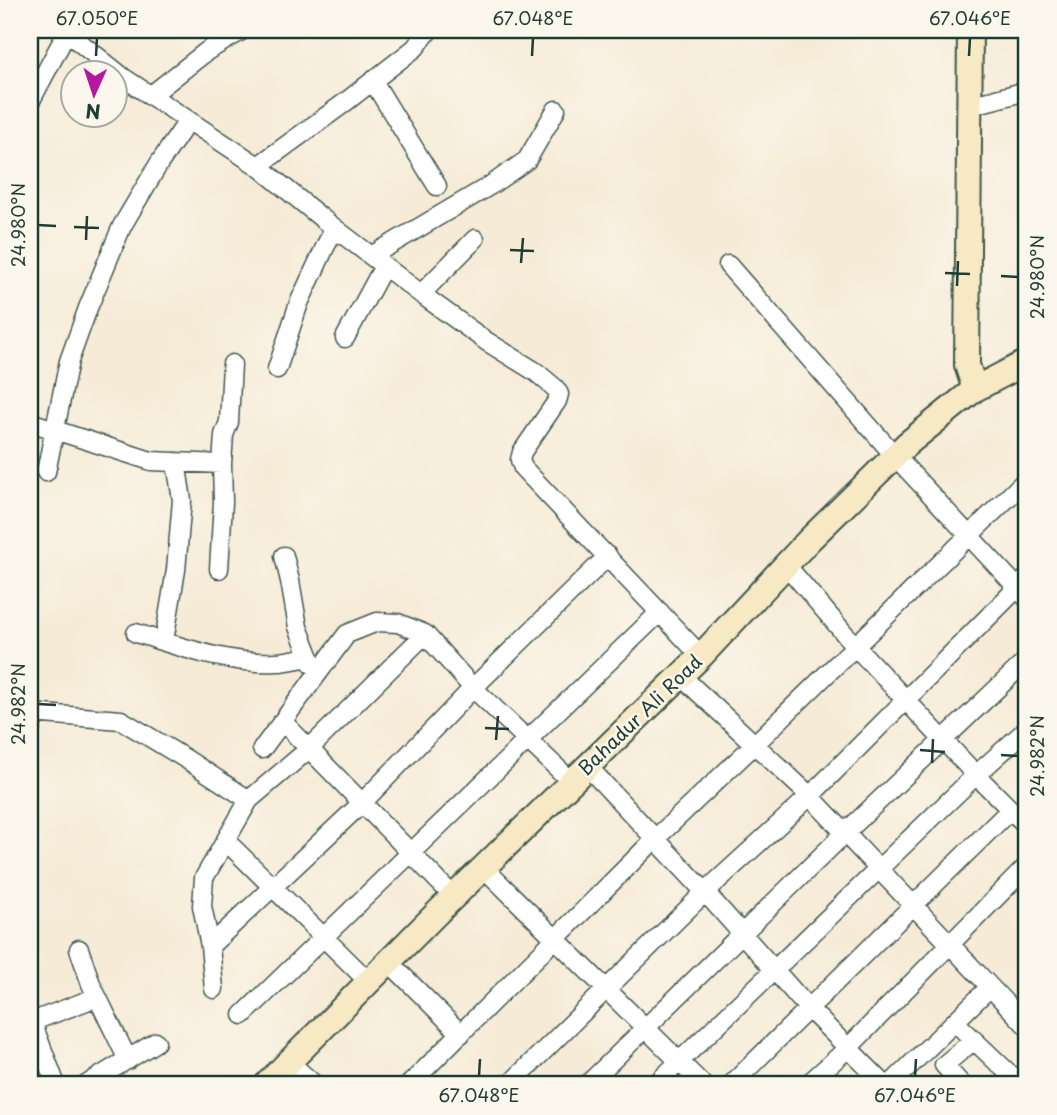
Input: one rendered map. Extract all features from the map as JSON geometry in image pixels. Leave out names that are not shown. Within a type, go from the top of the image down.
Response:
[{"type":"street","points":[[150,96],[207,51],[243,30]]},
{"type":"street","points":[[258,166],[415,48],[429,30]]},
{"type":"street","points":[[970,30],[967,365],[975,389]]},
{"type":"street","points":[[30,102],[72,33],[124,78],[258,166],[421,294],[486,341],[536,372],[559,394],[523,452],[520,460],[523,468],[701,656]]},
{"type":"street","points":[[373,81],[437,186]]},
{"type":"street","points":[[969,106],[1027,91]]},
{"type":"street","points":[[345,338],[377,261],[527,160],[556,110]]},
{"type":"street","points":[[46,472],[69,361],[88,308],[122,226],[188,121]]},
{"type":"street","points":[[277,369],[299,303],[334,228]]},
{"type":"street","points":[[421,294],[475,239]]},
{"type":"street","points":[[512,1084],[705,892],[810,796],[905,699],[1024,588],[969,536],[895,456],[728,265]]},
{"type":"street","name":"Bahadur Ali Road","points":[[266,1085],[701,656],[786,565],[907,444],[975,389],[1027,362]]},
{"type":"street","points":[[219,569],[222,464],[224,435],[229,422],[232,364]]},
{"type":"street","points":[[30,422],[151,461],[222,464]]},
{"type":"street","points":[[163,641],[176,570],[182,500],[176,462]]},
{"type":"street","points":[[409,1085],[655,839],[1027,479]]},
{"type":"street","points":[[284,556],[299,627],[317,675]]},
{"type":"street","points":[[210,946],[362,803],[473,688],[608,556]]},
{"type":"street","points":[[786,565],[855,646],[1027,826]]},
{"type":"street","points":[[243,1015],[660,612]]},
{"type":"street","points":[[262,749],[348,634],[377,622],[398,623],[425,634],[473,688],[527,740],[580,774],[655,839],[847,1049],[895,1083],[990,987]]},
{"type":"street","points":[[136,633],[236,660],[278,662],[310,657]]},
{"type":"street","points":[[214,989],[210,946],[202,906],[204,878],[249,800],[309,749],[425,634]]},
{"type":"street","points":[[587,1085],[1027,660]]},
{"type":"street","points":[[681,676],[810,796],[1027,1026]]},
{"type":"street","points":[[32,719],[121,720],[249,800]]},
{"type":"street","points":[[283,722],[454,897]]},
{"type":"street","points":[[655,1085],[1027,729]]},
{"type":"street","points":[[731,1085],[1010,810]]},
{"type":"street","points":[[226,841],[369,982]]},
{"type":"street","points":[[807,1085],[847,1049],[1027,866]]},
{"type":"street","points":[[484,868],[703,1085]]},
{"type":"street","points":[[79,949],[97,997],[128,1060]]},
{"type":"street","points":[[389,962],[461,1034]]},
{"type":"street","points":[[56,1085],[30,1019],[97,997]]},
{"type":"street","points":[[955,1022],[1021,1085]]},
{"type":"street","points":[[962,1085],[944,1065],[974,1040]]},
{"type":"street","points":[[86,1085],[156,1042]]},
{"type":"street","points":[[289,1062],[315,1085]]}]
